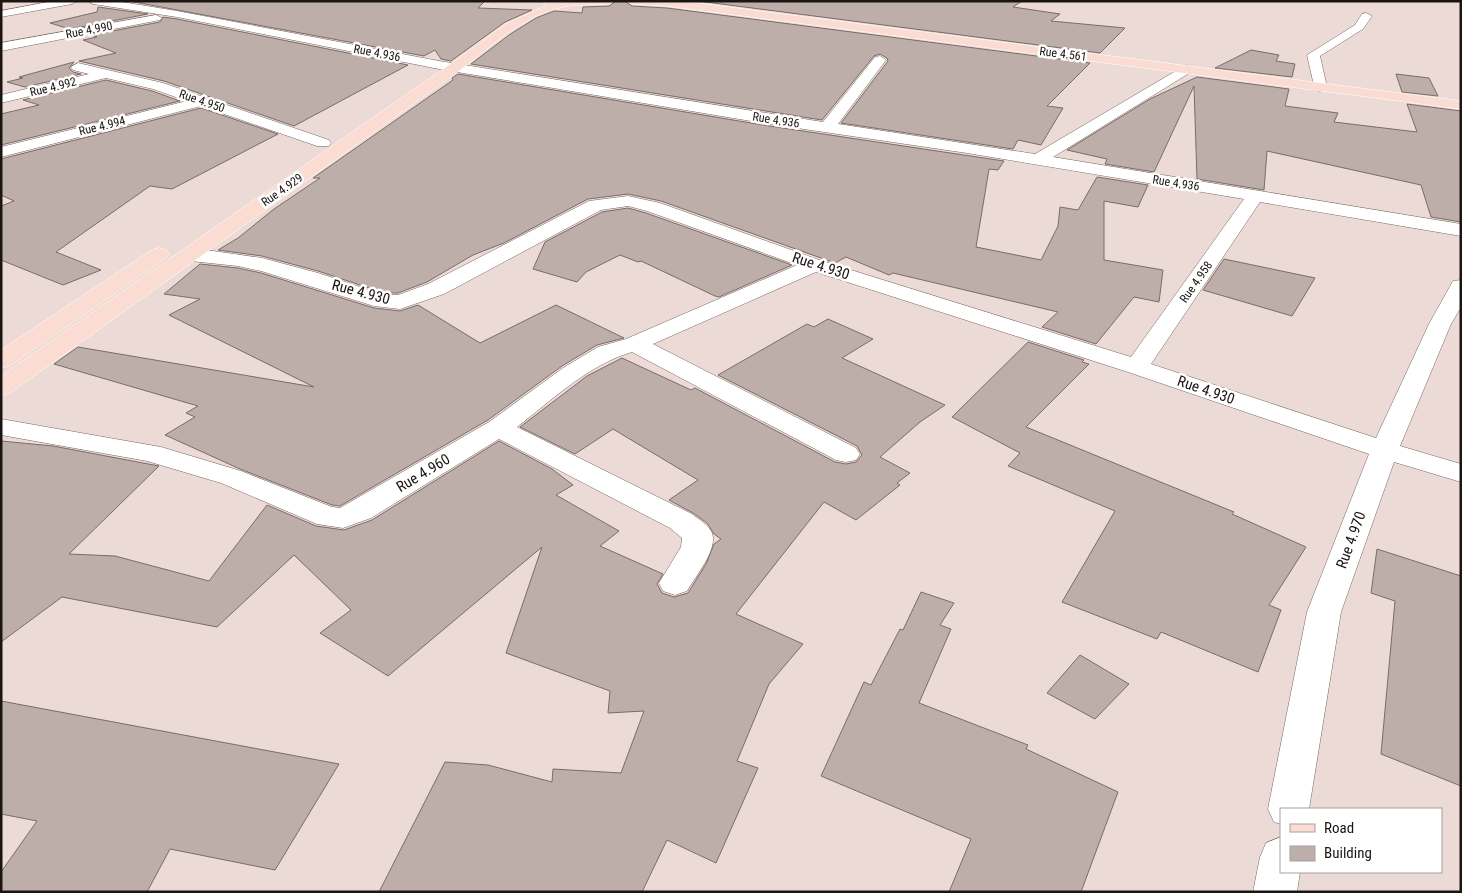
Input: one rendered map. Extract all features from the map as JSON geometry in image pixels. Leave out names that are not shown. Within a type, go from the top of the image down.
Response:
[{"type":"main road","points":[[564,3],[609,1]]},
{"type":"main road","name":"Rue 4.561","points":[[632,1],[660,2],[1461,105]]},
{"type":"main road","name":"Rue 4.929","points":[[1,388],[181,250],[447,66],[512,9],[520,4],[564,3]]},
{"type":"main road","name":"Rue 4.929","points":[[216,216],[323,143],[516,23],[528,16],[564,3]]},
{"type":"main road","name":"Rue 4.929","points":[[1,361],[181,250]]},
{"type":"street","points":[[1,14],[72,1]]},
{"type":"street","name":"Rue 4.936","points":[[93,1],[177,14],[447,66],[1461,230]]},
{"type":"street","name":"Rue 4.990","points":[[1,47],[177,14]]},
{"type":"street","points":[[1320,87],[1313,55],[1359,27],[1366,16]]},
{"type":"street","points":[[827,128],[880,60]]},
{"type":"street","name":"Rue 4.950","points":[[78,67],[158,86],[323,143]]},
{"type":"street","points":[[1037,160],[1186,69]]},
{"type":"street","name":"Rue 4.992","points":[[1,100],[105,74]]},
{"type":"street","name":"Rue 4.994","points":[[1,152],[202,101]]},
{"type":"street","name":"Rue 4.958","points":[[1137,367],[1255,196]]},
{"type":"street","name":"Rue 4.930","points":[[181,250],[265,264],[382,301],[400,302],[436,289],[596,205],[628,201],[653,207],[815,265],[1137,367],[1384,450],[1461,473]]},
{"type":"street","name":"Rue 4.960","points":[[1,427],[152,453],[231,477],[328,517],[342,518],[360,511],[498,428],[589,362],[606,352],[634,344],[815,265]]},
{"type":"street","name":"Rue 4.970","points":[[1289,808],[1324,612],[1384,450],[1450,327],[1461,286]]},
{"type":"street","points":[[634,344],[846,454]]},
{"type":"street","points":[[498,428],[681,521],[697,534],[697,548],[675,583]]},
{"type":"street","points":[[1275,892],[1280,863]]},
{"type":"building","points":[[129,1],[485,1],[478,8],[532,10],[505,22],[451,61],[441,59],[435,50],[424,56]]},
{"type":"building","points":[[616,1],[625,1],[632,6],[667,8],[1090,63],[1047,106],[1063,108],[1041,145],[1018,140],[1013,149],[841,123],[888,61],[887,58],[880,54],[874,56],[822,120],[471,64],[509,35],[536,18],[554,11],[582,13],[583,7],[609,6]]},
{"type":"building","points":[[698,1],[1022,1],[1013,7],[1060,14],[1051,21],[1125,28],[1100,53]]},
{"type":"building","points":[[98,7],[148,14],[70,29],[50,23],[97,12]]},
{"type":"building","points":[[163,17],[408,65],[294,126],[164,81],[79,61],[116,53],[83,40],[97,37],[91,35],[160,22]]},
{"type":"building","points":[[1251,50],[1279,55],[1276,61],[1295,64],[1292,77],[1215,68]]},
{"type":"building","points":[[74,62],[69,68],[73,72],[81,74],[25,87],[7,82],[23,78],[19,77]]},
{"type":"building","points":[[458,74],[763,125],[1004,161],[998,170],[989,169],[976,247],[1041,260],[1058,226],[1060,207],[1078,210],[1097,177],[1148,185],[1138,207],[1104,201],[1104,260],[1163,270],[1159,302],[1134,297],[1096,344],[1042,327],[1058,312],[893,273],[889,275],[846,257],[835,263],[661,201],[628,194],[588,199],[504,243],[473,255],[427,282],[398,293],[384,293],[318,271],[262,256],[218,250],[238,238],[274,209],[320,178],[313,178],[453,80],[452,78]]},
{"type":"building","points":[[1396,74],[1429,78],[1438,96],[1402,92]]},
{"type":"building","points":[[1197,77],[1289,89],[1285,106],[1338,113],[1334,122],[1417,132],[1407,104],[1461,111],[1461,222],[1431,217],[1421,185],[1267,151],[1264,190],[1197,179],[1194,86],[1154,172],[1105,164],[1107,159],[1067,150],[1150,99]]},
{"type":"building","points":[[106,80],[152,91],[180,101],[1,145],[1,114],[39,105],[23,100]]},
{"type":"building","points":[[201,108],[278,134],[172,189],[150,186],[56,252],[101,270],[63,285],[1,260],[1,206],[14,201],[1,195],[1,159]]},
{"type":"building","points":[[628,208],[792,265],[719,297],[641,261],[638,262],[620,255],[586,272],[577,282],[533,269],[545,242],[602,212]]},
{"type":"building","points":[[1224,259],[1315,278],[1292,316],[1203,290]]},
{"type":"building","points":[[200,264],[238,268],[261,273],[374,308],[400,311],[418,305],[480,343],[556,305],[624,338],[597,345],[562,366],[488,420],[340,506],[332,505],[240,469],[165,435],[195,417],[186,413],[198,406],[54,364],[78,347],[314,387],[169,315],[200,299],[164,294]]},
{"type":"building","points":[[828,319],[873,339],[842,358],[945,405],[920,422],[880,457],[910,473],[897,483],[900,485],[856,520],[824,502],[736,614],[803,644],[769,684],[737,761],[758,768],[716,863],[667,840],[642,892],[379,892],[445,762],[488,765],[552,782],[553,769],[621,773],[644,711],[608,713],[610,691],[506,653],[542,547],[388,676],[320,633],[351,610],[294,555],[217,627],[62,597],[1,642],[1,441],[53,446],[159,466],[69,554],[115,556],[209,581],[267,505],[316,526],[344,530],[372,520],[499,441],[552,469],[573,485],[556,495],[619,531],[600,546],[663,574],[657,584],[662,593],[674,597],[688,593],[706,564],[714,544],[721,539],[714,534],[707,523],[669,500],[698,480],[613,429],[575,454],[520,427],[587,376],[622,358],[691,390],[695,388],[835,462],[846,464],[856,462],[862,455],[857,446],[718,375],[807,324],[814,327]]},
{"type":"building","points":[[1028,342],[1084,360],[1082,362],[1089,364],[1026,427],[1234,512],[1232,514],[1306,547],[1269,605],[1281,610],[1258,672],[1161,632],[1157,639],[1062,602],[1115,511],[1008,466],[1020,453],[952,417]]},
{"type":"building","points":[[1377,549],[1461,576],[1461,786],[1381,754],[1395,601],[1371,593]]},
{"type":"building","points":[[921,592],[954,603],[940,625],[951,629],[919,703],[1028,745],[1026,749],[1118,792],[1081,892],[949,892],[971,839],[821,776],[864,682],[871,685],[900,629],[903,630]]},
{"type":"building","points":[[1080,655],[1129,684],[1095,719],[1047,693]]},
{"type":"building","points":[[1,701],[339,764],[275,870],[170,849],[147,892],[1,892],[1,872],[37,821],[1,814]]}]
